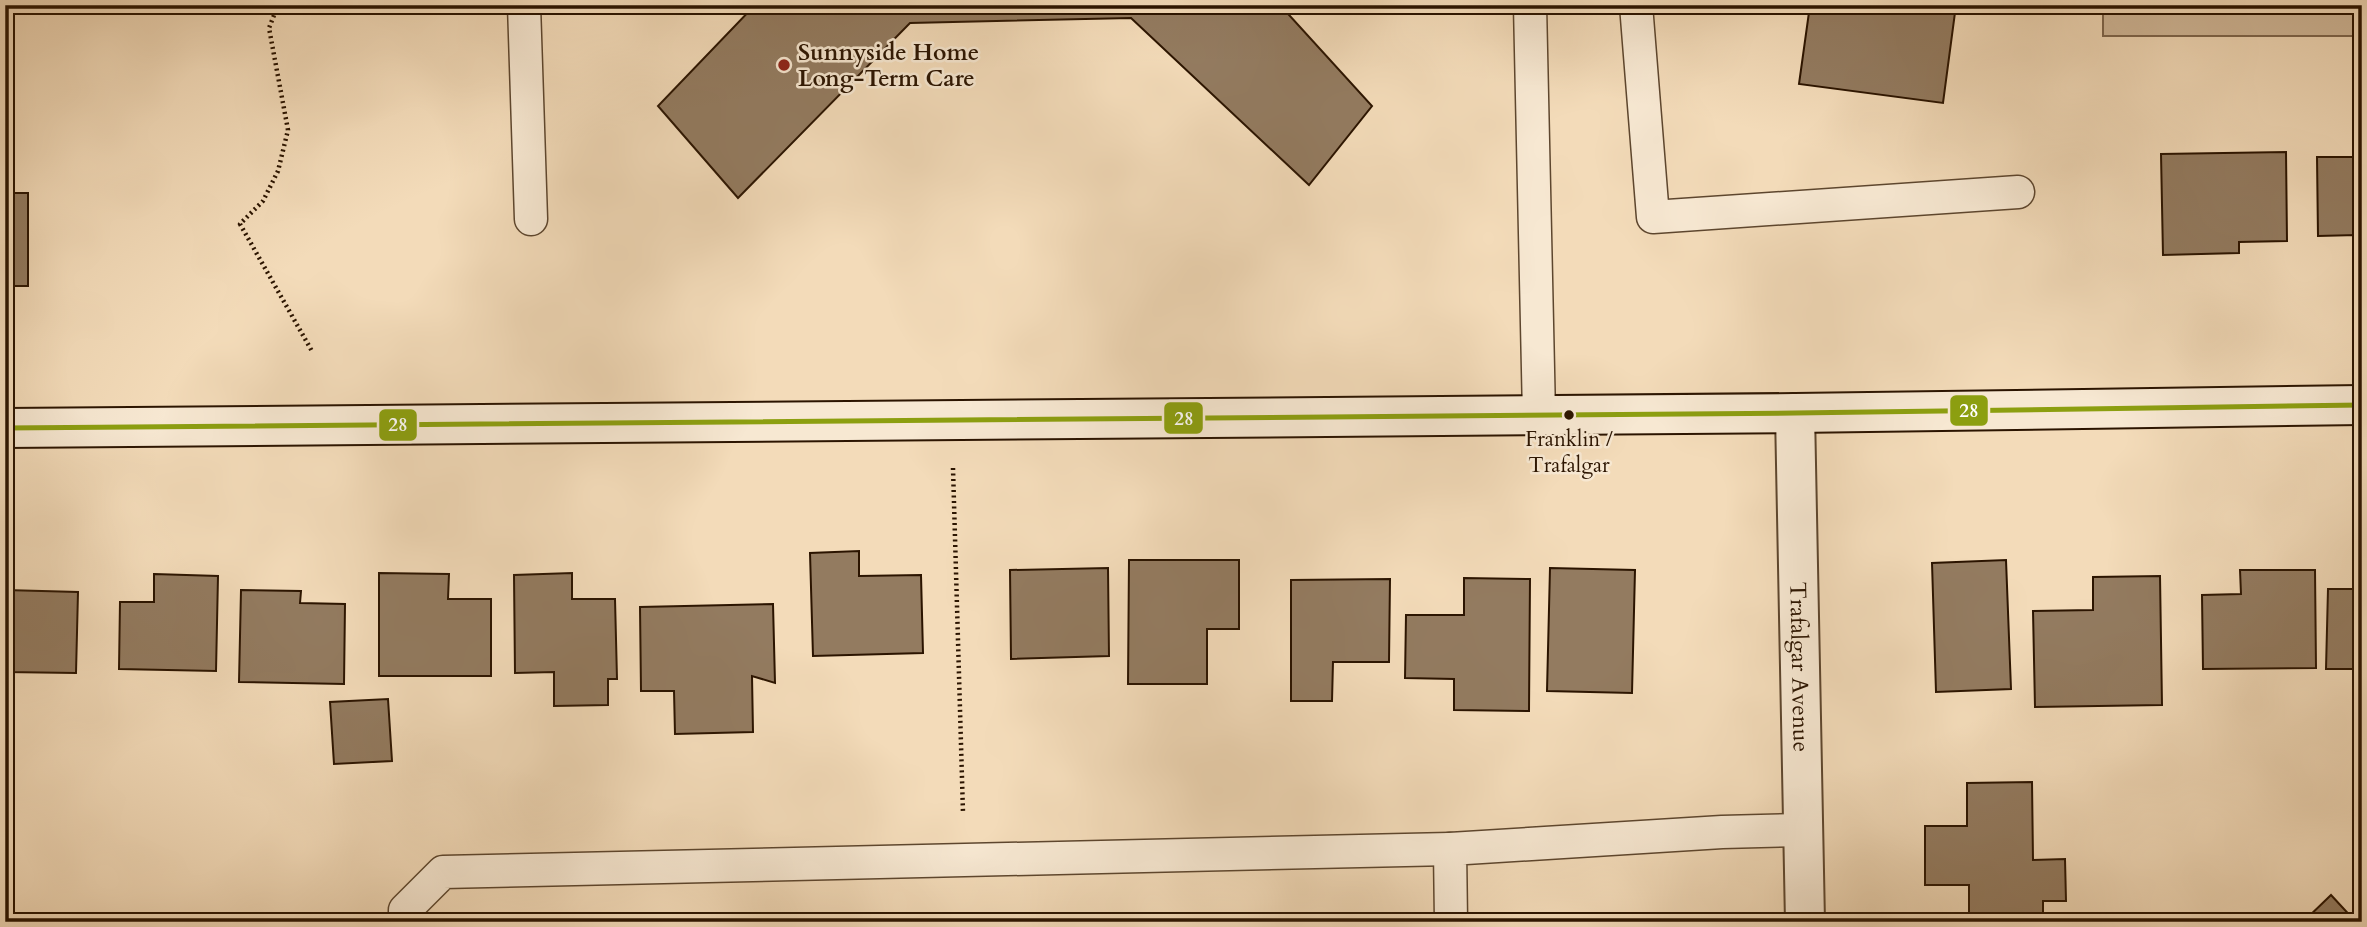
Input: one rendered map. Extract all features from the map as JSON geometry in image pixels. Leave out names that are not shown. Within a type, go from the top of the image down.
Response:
[{"type":"street","points":[[5,428],[1795,413],[2362,405]]},
{"type":"street","name":"Trafalgar Avenue","points":[[1795,413],[1805,922]]},
{"type":"lane","points":[[524,5],[531,219]]},
{"type":"lane","points":[[1531,5],[1539,415]]},
{"type":"lane","points":[[1636,5],[1653,218],[2018,192]]},
{"type":"lane","points":[[405,922],[405,910],[443,872],[1450,849],[1722,832],[1803,830]]},
{"type":"lane","points":[[1450,849],[1451,922]]},
{"type":"path","points":[[278,5],[269,28],[288,130],[278,171],[262,201],[240,224],[313,353]]},
{"type":"path","points":[[952,420],[963,824]]},
{"type":"shaded area","points":[[2103,5],[2362,5],[2362,36],[2103,36]]},
{"type":"building","name":"Sunnyside Home Long-Term Care","points":[[755,5],[1280,5],[1372,106],[1309,185],[1131,18],[910,23],[738,198],[658,106]]},
{"type":"building","points":[[1810,5],[1956,5],[1943,103],[1799,84]]},
{"type":"building","points":[[2286,152],[2287,241],[2239,242],[2239,253],[2163,255],[2161,154]]},
{"type":"building","points":[[2317,157],[2362,157],[2362,251],[2357,251],[2357,235],[2318,236]]},
{"type":"building","points":[[5,193],[28,193],[28,286],[5,286]]},
{"type":"building","points":[[859,551],[859,576],[921,575],[923,653],[813,656],[810,553]]},
{"type":"building","points":[[1129,560],[1239,560],[1239,629],[1207,629],[1207,684],[1128,684]]},
{"type":"building","points":[[2006,560],[2011,689],[1936,692],[1932,563]]},
{"type":"building","points":[[1108,568],[1109,656],[1011,659],[1010,570]]},
{"type":"building","points":[[1550,568],[1635,570],[1632,693],[1547,691]]},
{"type":"building","points":[[2240,570],[2315,570],[2316,668],[2203,669],[2202,595],[2241,594]]},
{"type":"building","points":[[379,573],[449,574],[448,599],[491,599],[491,676],[379,676]]},
{"type":"building","points":[[572,573],[572,599],[615,599],[617,679],[608,679],[608,705],[554,706],[554,672],[515,673],[514,575]]},
{"type":"building","points":[[154,574],[218,576],[216,671],[119,669],[120,602],[154,602]]},
{"type":"building","points":[[2160,576],[2162,705],[2035,707],[2033,611],[2093,610],[2093,577]]},
{"type":"building","points":[[1464,578],[1530,579],[1529,711],[1454,710],[1454,679],[1405,678],[1406,615],[1464,615]]},
{"type":"building","points":[[1390,579],[1389,662],[1333,662],[1332,701],[1291,701],[1291,580]]},
{"type":"building","points":[[2328,589],[2362,589],[2362,669],[2326,669]]},
{"type":"building","points":[[5,590],[78,592],[76,673],[5,672]]},
{"type":"building","points":[[241,590],[301,591],[300,603],[345,604],[344,684],[239,682]]},
{"type":"building","points":[[773,604],[775,683],[752,676],[753,732],[675,734],[674,691],[641,691],[640,607]]},
{"type":"building","points":[[388,699],[392,761],[334,764],[330,702]]},
{"type":"building","points":[[2032,782],[2033,860],[2065,859],[2066,901],[2043,901],[2043,922],[1969,922],[1969,885],[1925,885],[1925,826],[1967,826],[1967,783]]},
{"type":"building","points":[[2331,895],[2356,922],[2303,922]]},
{"type":"transit line","name":"28","points":[[5,428],[1795,413],[2362,405]]},
{"type":"place","name":"Sunnyside Home Long-Term Care","points":[[784,65]]},
{"type":"place","name":"Franklin / Trafalgar","points":[[1569,415]]}]
